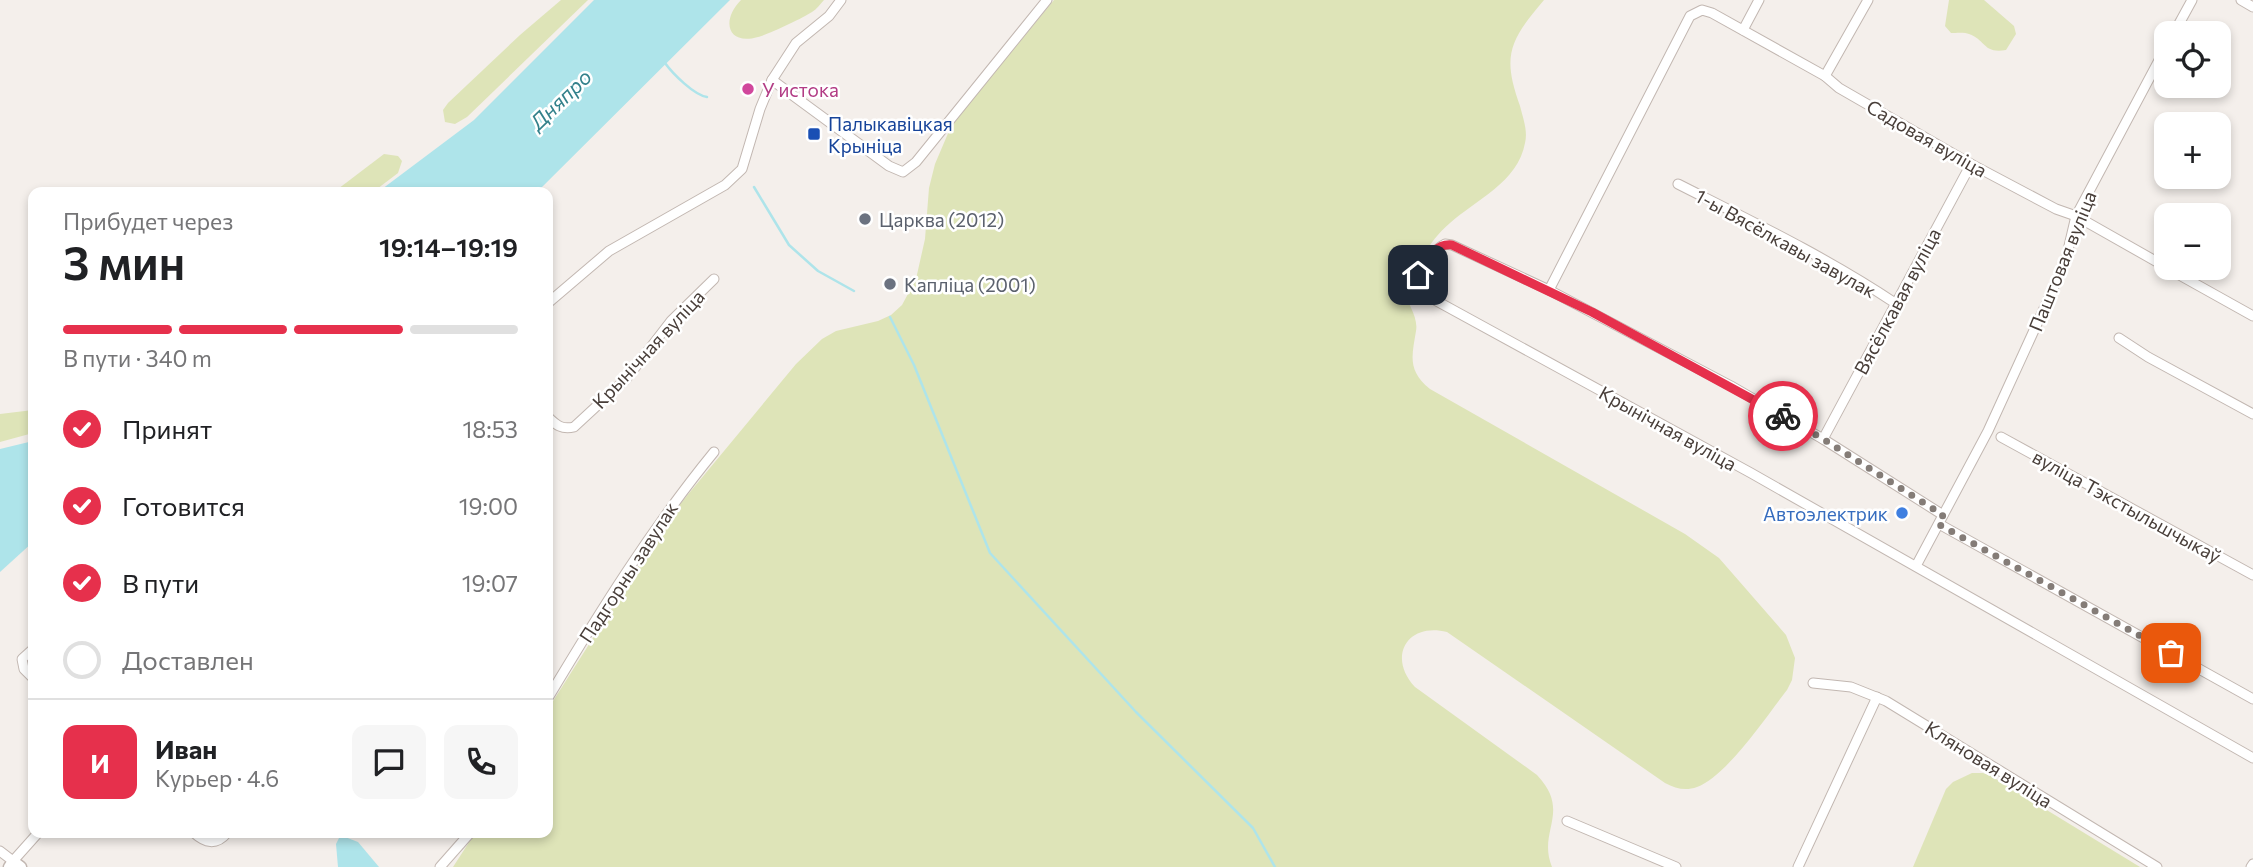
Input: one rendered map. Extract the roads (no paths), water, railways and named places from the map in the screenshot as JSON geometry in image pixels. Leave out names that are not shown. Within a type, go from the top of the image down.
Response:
[{"type":"street","points":[[553,299],[609,251],[725,185],[742,169],[760,109],[772,80],[796,43],[829,16],[841,0]]},
{"type":"street","points":[[772,80],[889,166],[903,172],[916,162],[1047,0]]},
{"type":"street","points":[[1742,30],[1759,0]]},
{"type":"street","points":[[1825,76],[1868,0]]},
{"type":"street","points":[[2181,21],[2192,0]]},
{"type":"street","points":[[2241,0],[2253,7]]},
{"type":"street","name":"Садовая вуліца","points":[[1549,290],[1690,16],[1702,10],[1825,76],[1839,88],[1971,164],[2056,209],[2076,216],[2154,260]]},
{"type":"street","name":"Паштовая вуліца","points":[[1916,566],[1988,431],[2061,272],[2076,216],[2154,70]]},
{"type":"street","name":"Вясёлкавая вуліца","points":[[1823,439],[1971,164]]},
{"type":"street","name":"1-ы Вясёлкавы завулак","points":[[1678,184],[1794,243],[1895,303]]},
{"type":"street","name":"Крынічная вуліца","points":[[1549,290],[1445,244],[1437,248],[1418,275],[1422,293],[1916,566],[2253,758]]},
{"type":"street","name":"Крынічная вуліца","points":[[553,422],[558,427],[574,427],[627,378],[671,321],[714,279]]},
{"type":"street","name":"Садовая вуліца","points":[[2190,280],[2253,316]]},
{"type":"street","points":[[1549,290],[1683,360],[1823,439],[1941,519],[2253,699]]},
{"type":"street","points":[[2119,338],[2148,357],[2253,414]]},
{"type":"street","name":"вуліца Тэкстыльшчыкаў","points":[[2001,437],[2253,575]]},
{"type":"street","name":"Падгорны завулак","points":[[553,690],[674,500],[714,452]]},
{"type":"street","points":[[28,654],[22,659],[24,669],[28,673]]},
{"type":"street","name":"Кляновая вуліца","points":[[1813,683],[1852,687],[1877,696],[2157,867]]},
{"type":"street","points":[[1798,867],[1877,696]]},
{"type":"street","points":[[1567,821],[1676,867]]},
{"type":"street","points":[[0,852],[14,865],[34,838]]},
{"type":"street","points":[[200,838],[211,842],[221,838]]},
{"type":"street","points":[[440,867],[466,838]]},
{"type":"water","name":"Дняпро","points":[[594,0],[730,0],[542,187],[385,187],[474,120]]},
{"type":"water","points":[[28,442],[28,547],[0,572],[0,449]]},
{"type":"water","points":[[339,838],[358,842],[379,867],[338,867],[336,844]]},
{"type":"waterway","points":[[665,63],[690,88],[707,97]]},
{"type":"waterway","points":[[754,187],[789,245],[818,271],[854,291]]},
{"type":"waterway","points":[[890,317],[914,365],[990,553],[1136,712],[1253,828],[1275,867]]},
{"type":"place","name":"У истока","points":[[748,89]]},
{"type":"place","name":"Палыкавіцкая Крыніца","points":[[814,134]]},
{"type":"place","name":"Царква (2012)","points":[[865,219]]},
{"type":"place","name":"Капліца (2001)","points":[[890,284]]},
{"type":"place","name":"Автоэлектрик","points":[[1902,513]]}]
